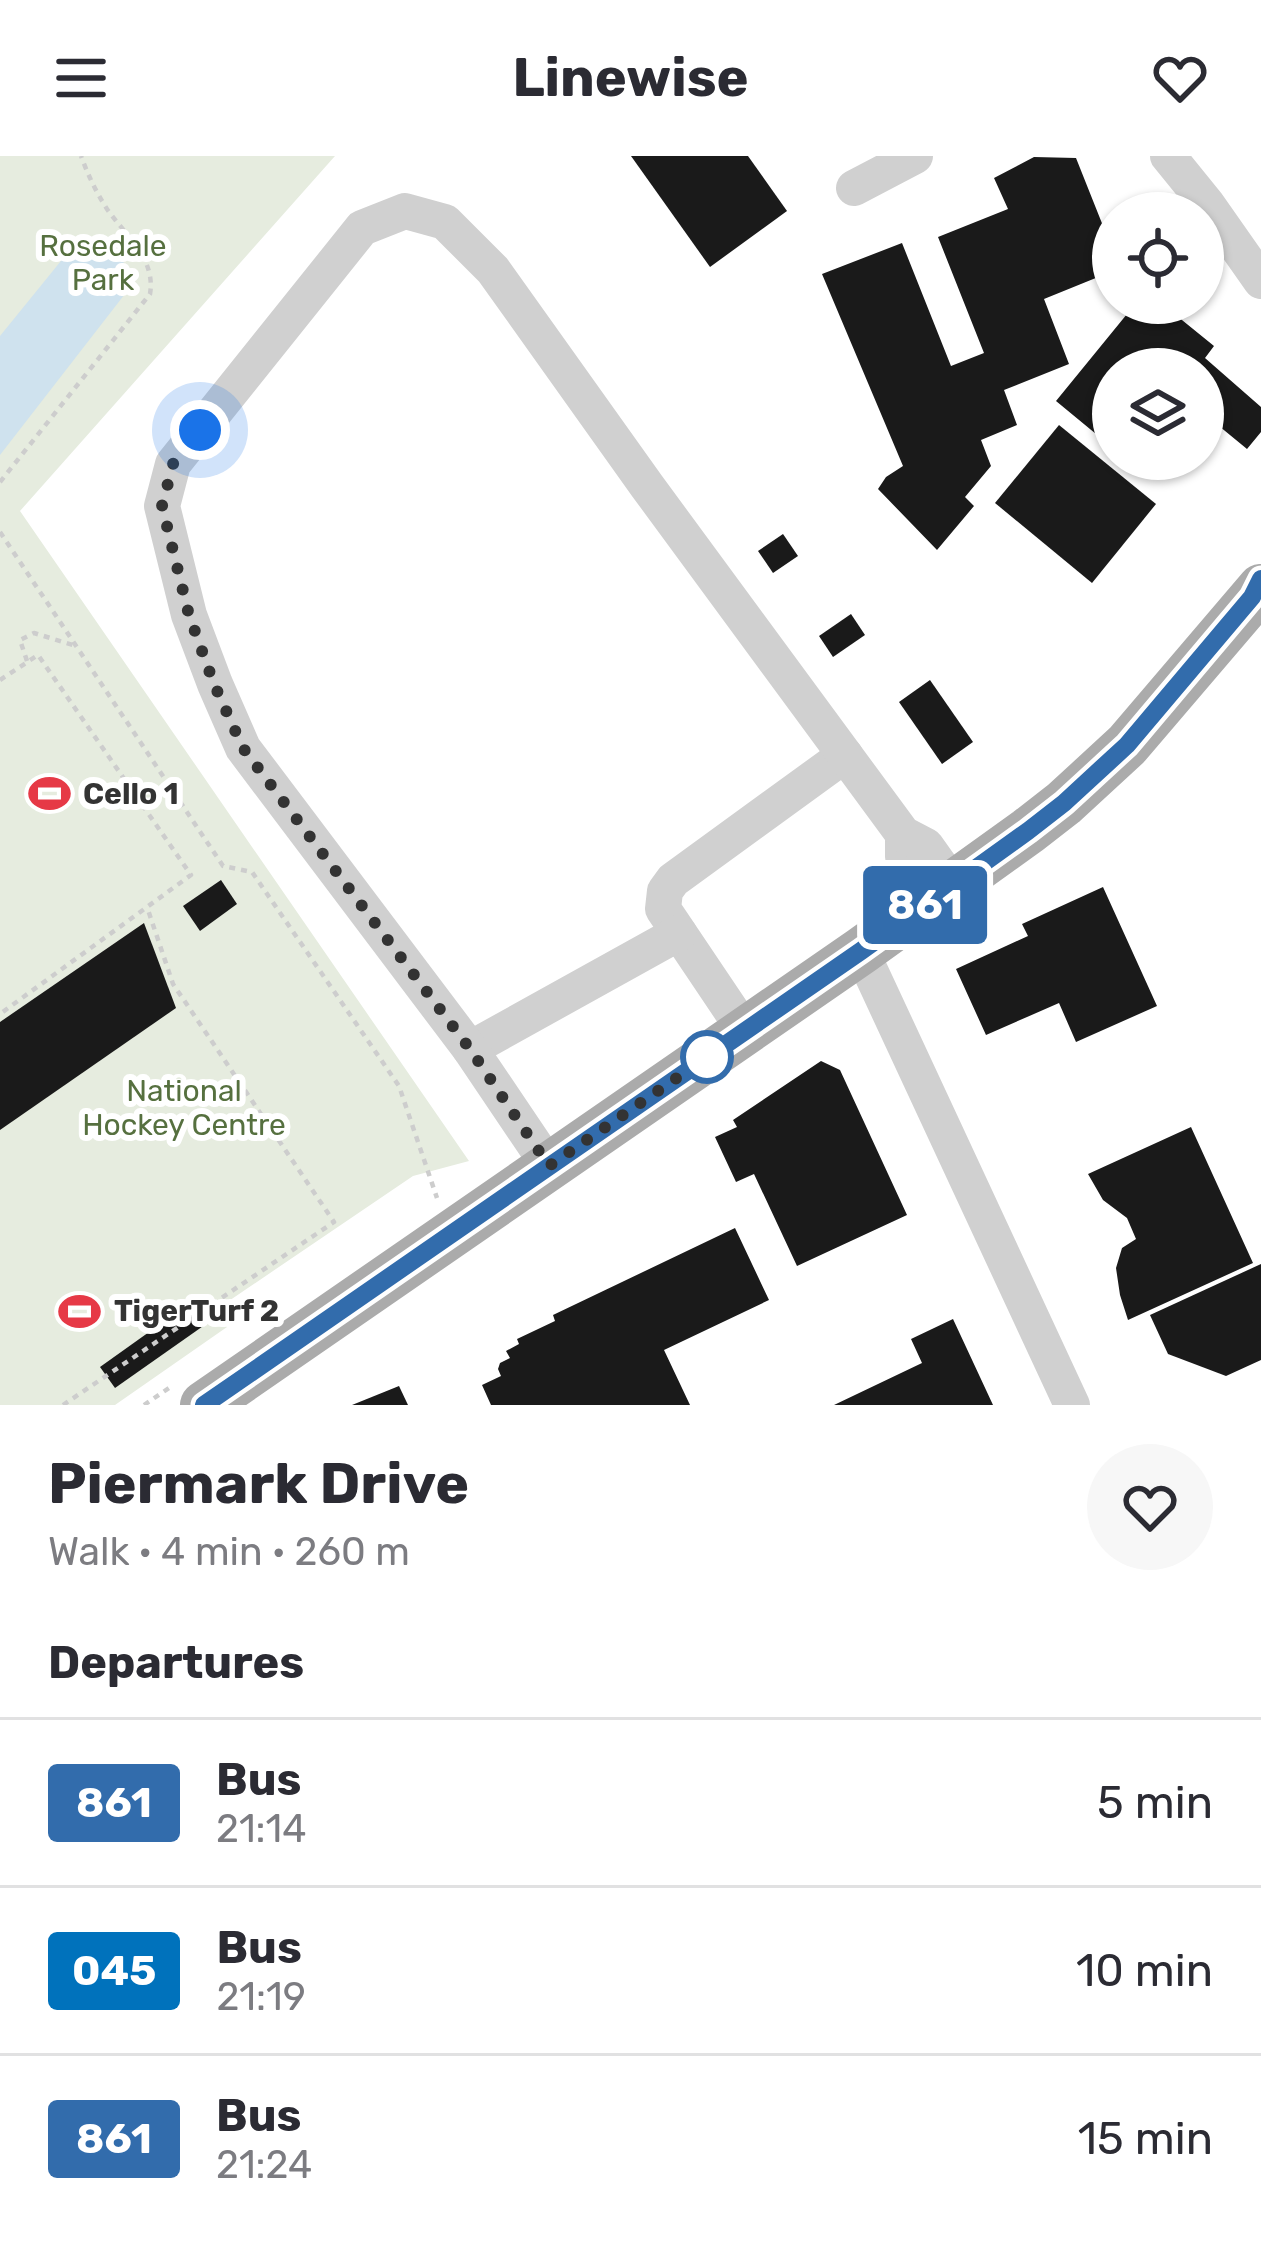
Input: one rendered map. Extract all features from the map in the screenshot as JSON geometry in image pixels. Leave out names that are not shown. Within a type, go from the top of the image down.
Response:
[{"type":"main road","points":[[204,1405],[1028,831],[1098,773],[1155,714],[1258,588]]},
{"type":"street","points":[[854,188],[915,156]]},
{"type":"street","points":[[1168,156],[1261,281]]},
{"type":"street","points":[[549,1166],[470,1049],[243,748],[189,615],[162,506],[173,464],[362,228],[405,211],[445,222],[493,270],[903,834],[903,857],[942,893]]},
{"type":"street","points":[[745,1031],[663,909],[665,891],[673,880],[845,755]]},
{"type":"street","points":[[470,1049],[679,933]]},
{"type":"street","points":[[861,951],[1072,1405]]},
{"type":"path","points":[[0,482],[151,294],[145,259],[97,194],[81,156]]},
{"type":"path","points":[[0,532],[223,866],[252,872],[399,1086],[438,1202]]},
{"type":"path","points":[[27,662],[20,640],[34,633],[76,646]]},
{"type":"path","points":[[0,680],[38,655],[190,875],[0,1015]]},
{"type":"path","points":[[63,1405],[334,1222],[173,984],[147,907]]},
{"type":"green space","name":"National Hockey Centre","points":[[0,156],[335,156],[20,511],[469,1161],[413,1176],[217,1309],[227,1327],[115,1405],[0,1405]]},
{"type":"water","points":[[88,244],[106,247],[120,257],[128,290],[0,455],[0,336],[65,256]]},
{"type":"building","points":[[631,156],[748,156],[787,211],[710,267]]},
{"type":"building","points":[[1034,157],[1076,158],[1092,198],[1092,280],[1044,299],[1069,364],[1004,390],[1017,425],[981,440],[991,466],[965,497],[974,506],[937,550],[878,489],[903,466],[822,274],[902,243],[951,366],[984,353],[938,237],[1008,209],[994,178]]},
{"type":"building","points":[[1119,324],[1187,324],[1214,346],[1212,348],[1099,348]]},
{"type":"building","points":[[1092,357],[1092,431],[1056,401]]},
{"type":"building","points":[[1224,375],[1261,407],[1261,432],[1247,449],[1224,430]]},
{"type":"building","points":[[1059,425],[1092,452],[1092,480],[1127,480],[1156,504],[1092,583],[995,503]]},
{"type":"building","points":[[783,534],[798,556],[773,573],[758,551]]},
{"type":"building","points":[[851,614],[865,635],[833,657],[819,636]]},
{"type":"building","points":[[930,680],[973,742],[942,764],[899,702]]},
{"type":"building","points":[[221,880],[237,904],[200,931],[183,906]]},
{"type":"building","points":[[1103,887],[1157,1006],[1076,1042],[1059,1003],[986,1035],[956,969],[1028,936],[1022,924]]},
{"type":"building","points":[[144,923],[176,1008],[0,1130],[0,1022]]},
{"type":"building","points":[[821,1061],[840,1070],[907,1215],[797,1266],[754,1174],[736,1182],[715,1137],[737,1127],[733,1120]]},
{"type":"building","points":[[1191,1127],[1253,1263],[1128,1320],[1116,1268],[1122,1248],[1136,1239],[1127,1218],[1103,1200],[1088,1174]]},
{"type":"building","points":[[735,1228],[769,1300],[664,1350],[690,1405],[491,1405],[482,1385],[501,1376],[500,1363],[510,1358],[506,1351],[519,1344],[517,1339],[555,1321],[553,1315]]},
{"type":"building","points":[[1261,1264],[1261,1360],[1226,1376],[1168,1354],[1150,1315]]},
{"type":"building","points":[[201,1295],[216,1317],[115,1388],[100,1367]]},
{"type":"building","points":[[953,1319],[993,1405],[834,1405],[922,1363],[911,1339]]},
{"type":"building","points":[[399,1386],[408,1405],[352,1405]]},
{"type":"bus line","name":"861","points":[[204,1405],[861,951],[1064,803],[1155,714],[1252,597],[1261,579]]},
{"type":"place","name":"Cello 1","points":[[49,794]]},
{"type":"place","name":"TigerTurf 2","points":[[80,1311]]},
{"type":"route","points":[[200,430],[173,464],[162,506],[189,615],[243,748],[470,1049],[549,1166],[707,1057]]},
{"type":"park label","name":"Rosedale Park","points":[[103,263]]}]
